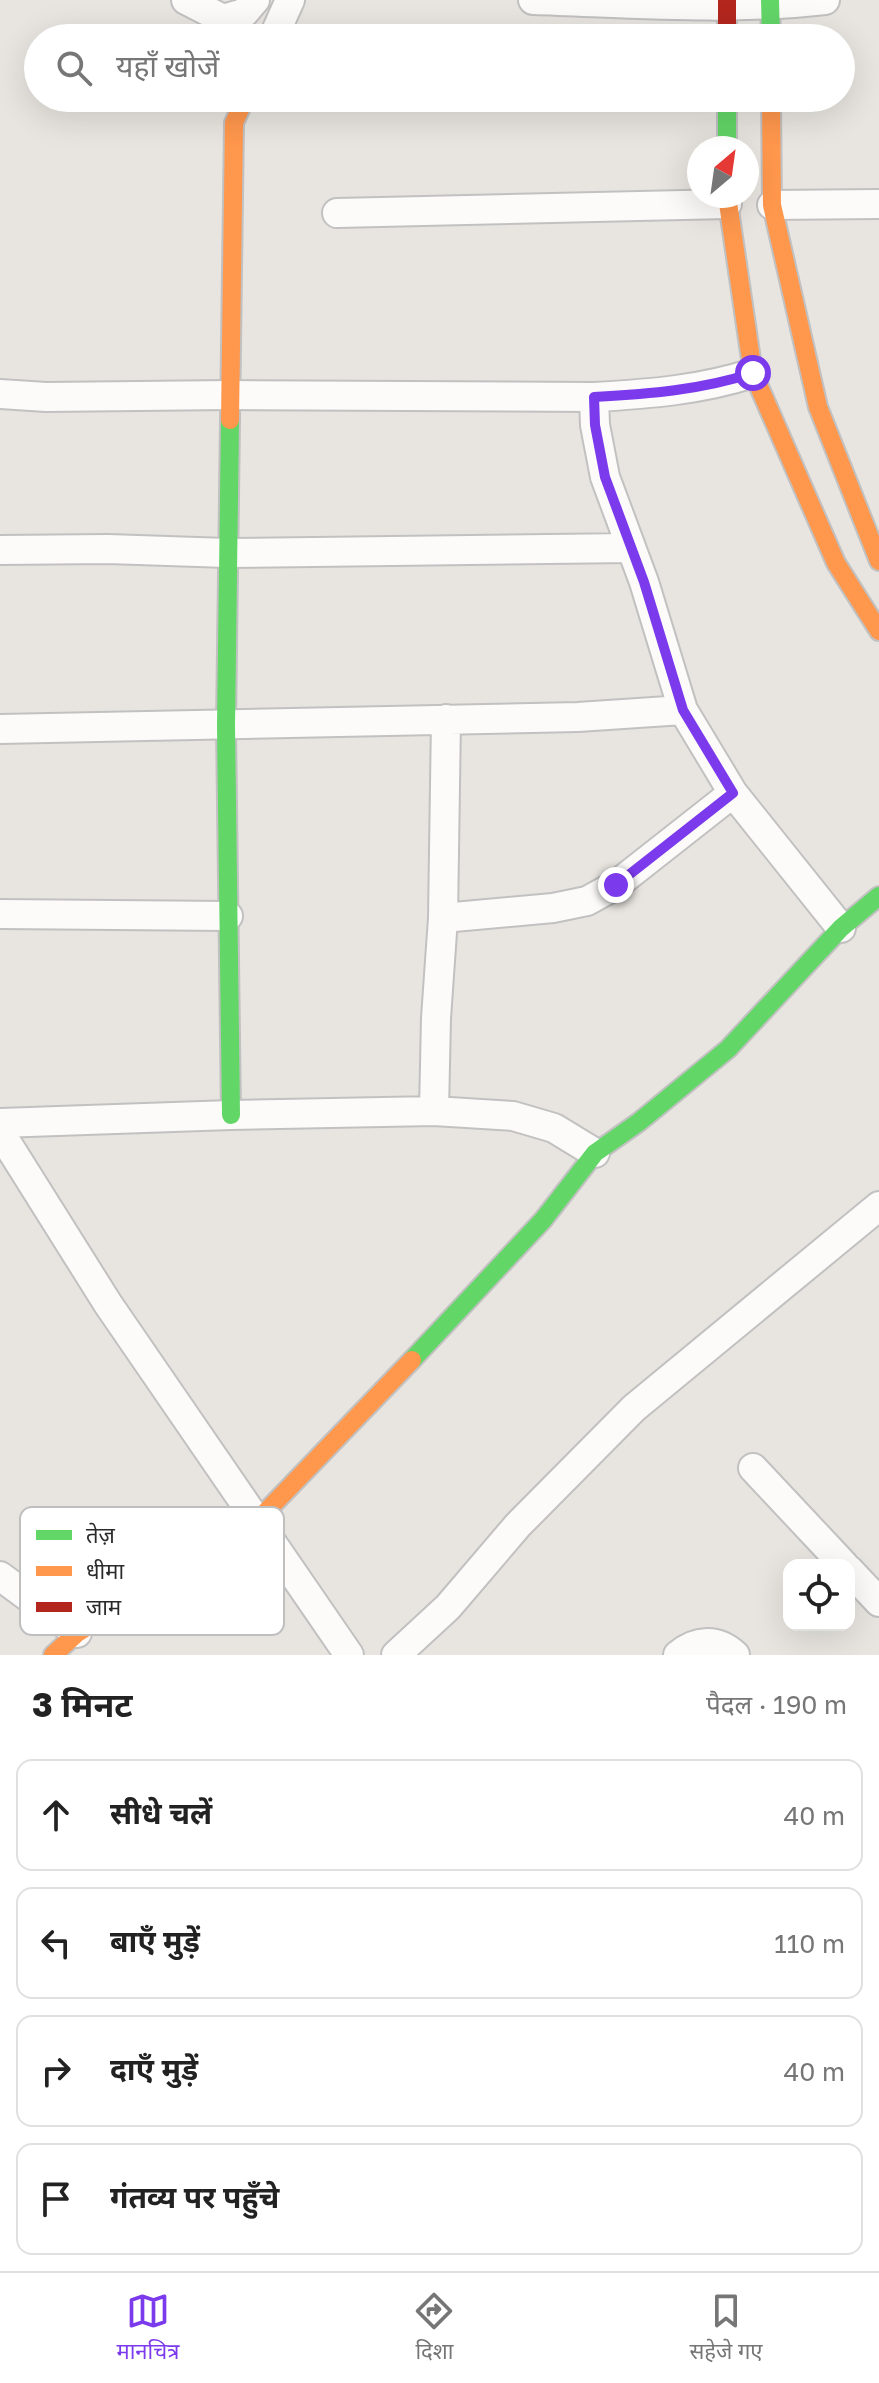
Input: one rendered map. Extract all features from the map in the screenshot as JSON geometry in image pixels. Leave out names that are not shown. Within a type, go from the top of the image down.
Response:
[{"type":"street","points":[[186,0],[223,19],[244,13],[255,0]]},
{"type":"street","points":[[279,24],[290,0]]},
{"type":"street","points":[[533,0],[727,3],[825,0]]},
{"type":"street","points":[[727,3],[727,24]]},
{"type":"street","points":[[770,3],[771,24]]},
{"type":"street","points":[[231,1115],[227,553],[234,123],[239,112]]},
{"type":"street","points":[[727,112],[727,136]]},
{"type":"street","points":[[771,112],[772,205],[818,407],[878,555],[846,578]]},
{"type":"street","points":[[337,213],[687,201]]},
{"type":"street","points":[[772,205],[879,204]]},
{"type":"street","points":[[728,208],[753,373],[836,563],[879,631]]},
{"type":"street","points":[[0,394],[46,397],[594,397],[717,385],[753,373]]},
{"type":"street","points":[[594,397],[595,425],[605,477],[683,710],[733,793],[841,928]]},
{"type":"street","points":[[0,550],[108,549],[227,553],[631,548]]},
{"type":"street","points":[[0,729],[578,717],[683,710]]},
{"type":"street","points":[[434,1111],[443,918],[446,719]]},
{"type":"street","points":[[443,918],[553,908],[587,901],[616,885],[733,793]]},
{"type":"street","points":[[270,1507],[485,1284],[543,1220],[595,1153],[639,1122],[728,1049],[841,928],[879,896]]},
{"type":"street","points":[[0,914],[228,916]]},
{"type":"street","points":[[0,1123],[434,1111],[513,1116],[554,1128],[595,1153]]},
{"type":"street","points":[[0,1132],[108,1304],[247,1507]]},
{"type":"street","points":[[396,1655],[448,1607],[518,1525],[634,1408],[879,1206]]},
{"type":"street","points":[[753,1468],[838,1559]]},
{"type":"street","points":[[284,1560],[349,1655]]},
{"type":"street","points":[[0,1576],[20,1591]]},
{"type":"street","points":[[855,1576],[879,1602]]},
{"type":"street","points":[[53,1655],[75,1635]]},
{"type":"street","points":[[678,1655],[699,1642],[713,1642],[735,1655]]},
{"type":"traffic: fast","points":[[770,0],[771,24]]},
{"type":"traffic: fast","points":[[727,112],[727,136]]},
{"type":"traffic: fast","points":[[230,420],[226,726],[231,1115]]},
{"type":"traffic: fast","points":[[412,1360],[543,1220],[595,1153],[639,1122],[728,1049],[841,928],[879,896]]},
{"type":"traffic: slow","points":[[230,420],[234,123],[239,112]]},
{"type":"traffic: slow","points":[[771,112],[772,205],[818,407],[879,561]]},
{"type":"traffic: slow","points":[[729,208],[753,373],[836,563],[879,631]]},
{"type":"traffic: slow","points":[[270,1507],[412,1360]]},
{"type":"traffic: slow","points":[[53,1655],[75,1635]]},
{"type":"traffic: jam","points":[[727,0],[727,24]]},
{"type":"route","points":[[616,885],[733,793],[683,710],[644,582],[605,477],[595,425],[594,397],[717,385],[753,373]]}]
